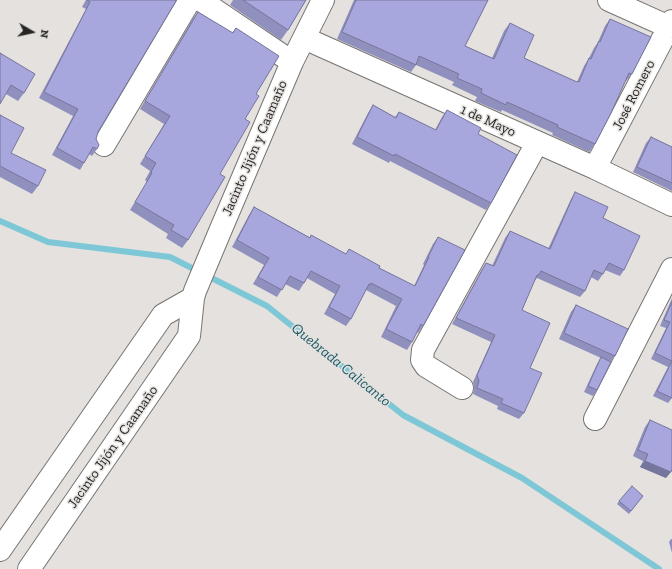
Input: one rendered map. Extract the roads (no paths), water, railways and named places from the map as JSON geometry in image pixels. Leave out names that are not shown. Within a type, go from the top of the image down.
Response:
[{"type":"street","points":[[104,145],[190,0]]},
{"type":"street","points":[[200,0],[292,62]]},
{"type":"street","name":"Jacinto Jijón y Caamaño","points":[[29,569],[189,336],[196,289],[220,229],[292,62],[323,0]]},
{"type":"street","points":[[609,0],[670,24]]},
{"type":"street","name":"José Romero","points":[[595,168],[670,24]]},
{"type":"street","name":"1 de Mayo","points":[[304,38],[595,168],[672,206]]},
{"type":"street","points":[[462,388],[426,366],[422,360],[423,350],[537,143]]},
{"type":"street","points":[[595,419],[672,269]]},
{"type":"street","points":[[0,550],[163,314],[196,289]]},
{"type":"waterway","name":"Quebrada Calicanto","points":[[0,221],[48,242],[170,257],[267,306],[403,415],[522,478],[659,569]]}]
